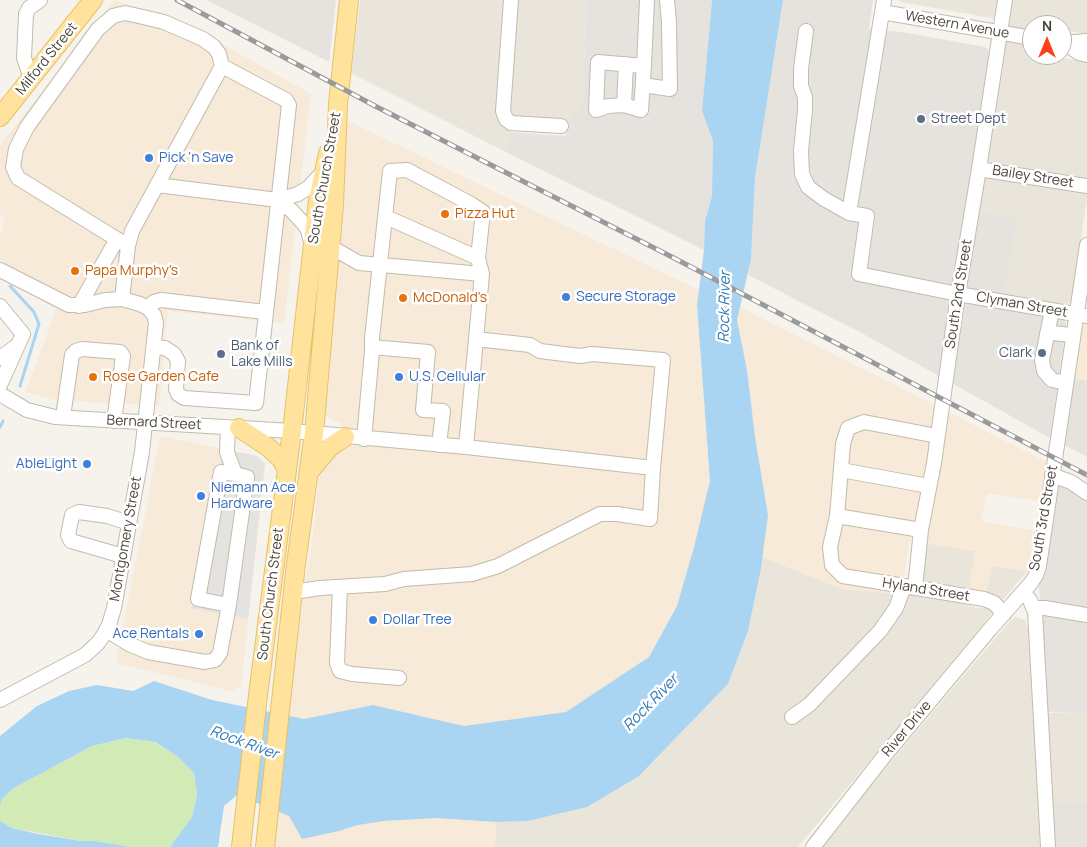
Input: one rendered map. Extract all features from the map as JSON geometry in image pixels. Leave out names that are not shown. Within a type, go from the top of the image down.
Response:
[{"type":"main road","name":"Milford Street","points":[[1,115],[93,0]]},
{"type":"main road","name":"South Church Street","points":[[265,847],[293,592],[314,433],[331,247],[338,104],[349,0]]},
{"type":"main road","name":"South Church Street","points":[[241,847],[258,695],[292,432],[318,200],[338,104]]},
{"type":"main road","points":[[233,428],[268,447],[281,459],[287,470]]},
{"type":"main road","points":[[308,472],[330,448],[345,437]]},
{"type":"street","points":[[31,78],[24,58],[26,14],[29,8],[40,0]]},
{"type":"street","points":[[511,0],[503,111],[506,119],[511,123],[561,126]]},
{"type":"street","points":[[644,66],[598,62],[596,110],[624,104],[641,110],[644,66],[647,0]]},
{"type":"street","points":[[642,85],[670,89],[670,22],[667,0]]},
{"type":"street","name":"South 2nd Street","points":[[792,717],[809,705],[875,637],[909,587],[929,486],[1005,0]]},
{"type":"street","points":[[806,31],[801,70],[801,86],[805,97],[801,151],[802,174],[808,187],[824,199],[849,213],[883,6]]},
{"type":"street","name":"Western Avenue","points":[[883,6],[1022,36]]},
{"type":"street","points":[[79,306],[132,230],[222,66],[219,54],[214,47],[203,39],[164,22],[125,13],[113,16],[98,29],[27,127],[16,149],[13,167],[18,178],[122,242]]},
{"type":"street","points":[[1072,43],[1087,41]]},
{"type":"street","points":[[1072,49],[1087,55]]},
{"type":"street","points":[[624,104],[626,64]]},
{"type":"street","points":[[154,347],[165,348],[174,354],[178,361],[176,389],[178,394],[184,398],[256,403],[288,105],[286,100],[222,66]]},
{"type":"street","name":"Bailey Street","points":[[979,169],[1087,186]]},
{"type":"street","points":[[364,439],[372,338],[390,171],[407,170],[472,204],[483,212],[478,258],[482,274],[466,447]]},
{"type":"street","points":[[157,185],[278,200],[298,194],[308,188],[324,171]]},
{"type":"street","points":[[278,200],[303,223],[308,230],[313,249]]},
{"type":"street","name":"Clyman Street","points":[[849,213],[867,216],[859,274],[958,294],[1081,315]]},
{"type":"street","points":[[386,217],[478,258]]},
{"type":"street","points":[[122,242],[122,299]]},
{"type":"street","name":"South 3rd Street","points":[[1004,614],[1032,583],[1039,566],[1072,336],[1081,315],[1087,245]]},
{"type":"street","points":[[331,247],[359,263],[482,274]]},
{"type":"street","points":[[0,270],[60,302],[79,306],[122,299],[148,308],[154,302],[161,300],[266,312]]},
{"type":"street","points":[[0,306],[23,334],[0,384]]},
{"type":"street","name":"Montgomery Street","points":[[0,700],[92,650],[106,630],[114,608],[146,423],[156,323],[154,314],[148,308]]},
{"type":"street","points":[[1052,310],[1042,360],[1044,371],[1052,380],[1066,382]]},
{"type":"street","points":[[1047,334],[1072,336]]},
{"type":"street","points":[[293,592],[385,584],[404,578],[472,574],[498,566],[600,514],[617,514],[650,519],[663,360],[592,354],[580,356],[540,351],[530,345],[476,339]]},
{"type":"street","points":[[0,358],[18,345]]},
{"type":"street","points":[[372,347],[428,352],[424,410],[443,411],[439,445]]},
{"type":"street","points":[[63,417],[72,355],[82,349],[120,352],[123,356],[114,421]]},
{"type":"street","name":"Bernard Street","points":[[0,394],[27,410],[63,417],[314,433],[466,447],[653,468]]},
{"type":"street","points":[[921,530],[837,516],[843,444],[848,428],[864,422],[937,436]]},
{"type":"street","points":[[106,630],[129,644],[148,652],[206,662],[215,660],[220,653],[229,605],[241,476],[227,452],[233,428]]},
{"type":"street","points":[[841,470],[929,486]]},
{"type":"street","points":[[229,605],[198,599],[221,472],[241,476]]},
{"type":"street","points":[[1052,475],[1071,482],[1087,493]]},
{"type":"street","points":[[123,556],[71,541],[68,535],[72,515],[79,512],[107,516],[129,523]]},
{"type":"street","name":"Hyland Street","points":[[837,516],[830,547],[832,565],[843,576],[984,599],[994,603],[1004,614]]},
{"type":"street","points":[[340,587],[337,663],[340,671],[352,674],[399,678]]},
{"type":"street","points":[[1023,592],[1034,608],[1048,847]]},
{"type":"street","points":[[1034,608],[1087,615]]},
{"type":"street","name":"River Drive","points":[[813,847],[885,755],[1004,614]]},
{"type":"shaded area","points":[[115,0],[194,28],[311,94],[284,323],[168,311],[159,406],[54,400],[26,392],[56,309],[0,276],[0,235],[5,219],[0,214],[0,145]]},
{"type":"shaded area","points":[[206,0],[336,0],[329,62]]},
{"type":"shaded area","points":[[360,0],[587,0],[582,106],[569,117],[568,124],[518,117],[510,132],[506,152],[351,73]]},
{"type":"shaded area","points":[[587,0],[712,0],[702,111],[713,140],[712,196],[705,221],[704,250],[506,152],[510,132],[566,136],[569,117],[582,106]]},
{"type":"shaded area","points":[[783,0],[873,0],[869,29],[902,32],[985,47],[988,50],[989,58],[965,210],[1017,218],[1000,308],[1062,319],[1066,322],[1050,438],[867,336],[748,275],[751,259],[755,178]]},
{"type":"shaded area","points":[[898,0],[1087,0],[1087,34],[1072,32],[1072,15],[1022,15],[1022,65],[1072,65],[1072,59],[1087,61],[1087,199],[1072,295],[1070,302],[1067,304],[1062,305],[1002,296],[978,212],[1009,21]]},
{"type":"shaded area","points":[[346,120],[699,290],[697,305],[710,481],[677,606],[649,657],[566,712],[464,726],[373,705],[304,719],[288,716],[303,594],[312,543],[319,474],[324,461],[341,450],[342,424],[324,415]]},
{"type":"shaded area","points":[[740,307],[1047,462],[1040,501],[987,493],[981,521],[1035,531],[1027,571],[992,566],[986,592],[969,589],[975,551],[909,541],[901,594],[842,589],[762,557],[768,515],[755,437],[747,370],[737,320]]},
{"type":"shaded area","points":[[1087,324],[1087,381],[1074,378],[1081,330]]},
{"type":"shaded area","points":[[1074,378],[1087,381],[1087,457],[1064,445]]},
{"type":"shaded area","points":[[160,436],[257,456],[265,464],[241,686],[232,691],[116,663]]},
{"type":"shaded area","points":[[223,449],[257,456],[265,464],[248,619],[192,608]]},
{"type":"shaded area","points":[[1060,472],[1087,486],[1087,712],[1047,712],[1039,588],[1045,567]]},
{"type":"shaded area","points":[[924,543],[975,551],[967,605],[983,609],[991,566],[1027,571],[798,847],[495,847],[496,822],[527,821],[639,776],[728,684],[748,631],[762,557],[842,589],[916,595]]},
{"type":"shaded area","points":[[1015,617],[1025,620],[1028,627],[1033,713],[1087,712],[1087,803],[1038,803],[1040,847],[819,847],[1010,621]]},
{"type":"shaded area","points":[[1051,803],[1087,803],[1087,847],[1053,847]]},
{"type":"shaded area","points":[[278,812],[289,816],[302,838],[384,821],[435,818],[496,822],[495,847],[274,847]]},
{"type":"green space","points":[[126,738],[154,742],[178,757],[194,773],[197,795],[192,817],[170,847],[131,847],[94,841],[81,841],[12,828],[0,821],[2,799],[12,789],[92,746]]},
{"type":"water","name":"Rock River","points":[[712,0],[783,0],[755,178],[751,259],[737,320],[747,370],[755,437],[768,515],[761,568],[748,631],[728,684],[639,776],[587,807],[527,821],[496,822],[435,818],[384,821],[358,825],[302,839],[289,816],[237,795],[224,806],[218,847],[170,847],[192,817],[197,795],[194,773],[178,757],[155,742],[126,738],[92,746],[12,789],[2,799],[0,805],[0,736],[37,706],[69,691],[97,685],[133,691],[154,681],[212,700],[304,719],[373,705],[464,726],[566,712],[649,657],[677,606],[710,481],[697,305],[704,250],[705,221],[712,196],[713,141],[702,111]]},
{"type":"water","points":[[0,821],[12,828],[38,834],[131,847],[0,847]]},
{"type":"waterway","points":[[10,286],[34,312],[39,324],[20,386]]},
{"type":"waterway","points":[[0,427],[3,421]]},
{"type":"railway","points":[[177,0],[375,106],[674,258],[1087,475]]},
{"type":"place","name":"Street Dept","points":[[921,119]]},
{"type":"place","name":"Pick 'n Save","points":[[149,158]]},
{"type":"place","name":"Pizza Hut","points":[[445,214]]},
{"type":"place","name":"Papa Murphy's","points":[[75,271]]},
{"type":"place","name":"Secure Storage","points":[[566,297]]},
{"type":"place","name":"McDonald's","points":[[403,298]]},
{"type":"place","name":"Clark","points":[[1042,353]]},
{"type":"place","name":"Bank of Lake Mills","points":[[221,354]]},
{"type":"place","name":"Rose Garden Cafe","points":[[93,377]]},
{"type":"place","name":"U.S. Cellular","points":[[399,377]]},
{"type":"place","name":"AbleLight","points":[[87,464]]},
{"type":"place","name":"Niemann Ace Hardware","points":[[201,496]]},
{"type":"place","name":"Dollar Tree","points":[[373,620]]},
{"type":"place","name":"Ace Rentals","points":[[199,634]]}]
